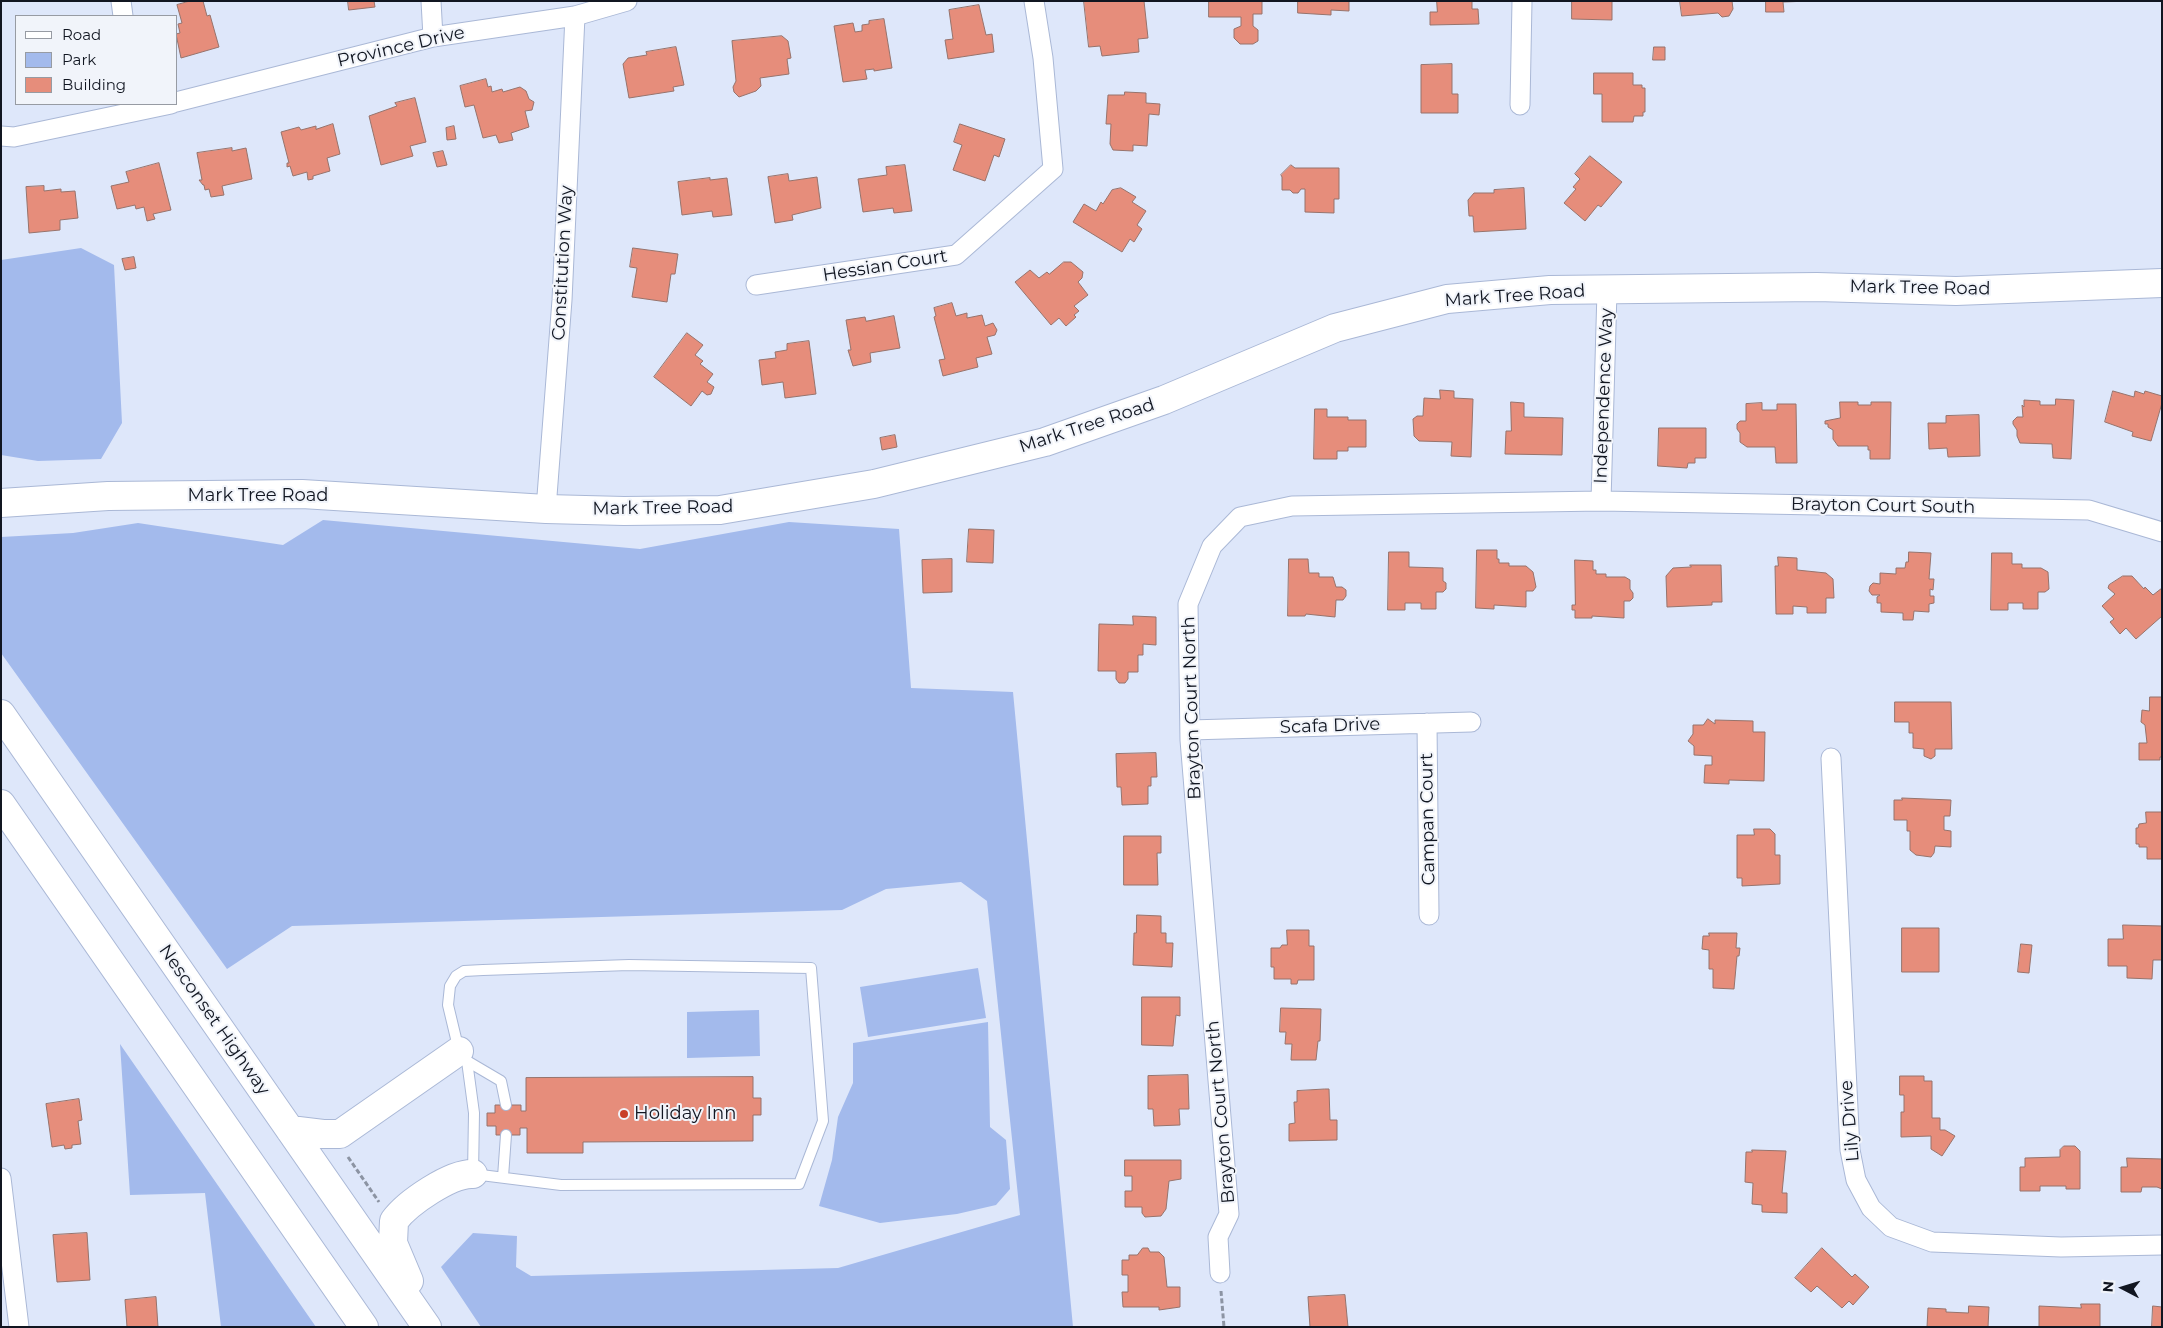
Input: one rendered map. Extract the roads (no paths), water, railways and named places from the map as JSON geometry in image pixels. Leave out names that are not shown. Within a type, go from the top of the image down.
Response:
[{"type":"main road","name":"Mark Tree Road","points":[[1,503],[108,496],[302,494],[546,509],[624,511],[720,510],[874,484],[1045,442],[1164,400],[1336,328],[1447,300],[1550,290],[1607,291],[1817,287],[1956,291],[2162,283]]},
{"type":"main road","name":"Nesconset Highway","points":[[1,714],[427,1327]]},
{"type":"main road","points":[[1,804],[364,1327]]},
{"type":"main road","points":[[290,1130],[340,1134],[463,1056]]},
{"type":"main road","points":[[427,1327],[393,1243],[394,1221],[405,1209],[445,1181],[462,1174],[473,1174]]},
{"type":"street","points":[[121,1],[123,15]]},
{"type":"street","points":[[431,1],[433,37]]},
{"type":"street","name":"Province Drive","points":[[178,101],[433,37],[575,16],[627,1]]},
{"type":"street","name":"Hessian Court","points":[[756,285],[956,255],[1053,169],[1043,58],[1034,1]]},
{"type":"street","points":[[1520,105],[1522,1]]},
{"type":"street","name":"Constitution Way","points":[[546,509],[562,300],[575,16]]},
{"type":"street","points":[[1,136],[14,137],[134,108],[162,105]]},
{"type":"street","name":"Independence Way","points":[[1601,501],[1607,291]]},
{"type":"street","name":"Brayton Court South","points":[[1601,501],[2089,510],[2162,532]]},
{"type":"street","name":"Brayton Court North","points":[[1220,1273],[1218,1236],[1229,1214],[1190,730],[1188,604],[1212,546],[1240,517],[1292,506],[1601,501]]},
{"type":"street","name":"Scafa Drive","points":[[1190,730],[1471,722]]},
{"type":"street","name":"Campan Court","points":[[1427,723],[1429,915]]},
{"type":"street","name":"Lily Drive","points":[[1831,758],[1850,1150],[1856,1180],[1871,1208],[1891,1226],[1932,1242],[2061,1247],[2162,1246]]},
{"type":"street","points":[[2,1190],[19,1327]]},
{"type":"lane","points":[[629,965],[810,968],[823,1121],[799,1184],[560,1185],[473,1174],[474,1113],[463,1056],[448,1005],[450,986],[456,976],[464,971],[629,965]]},
{"type":"lane","points":[[463,1056],[501,1081],[506,1105]]},
{"type":"lane","points":[[503,1177],[506,1135]]},
{"type":"place","name":"Holiday Inn","points":[[624,1114]]}]
